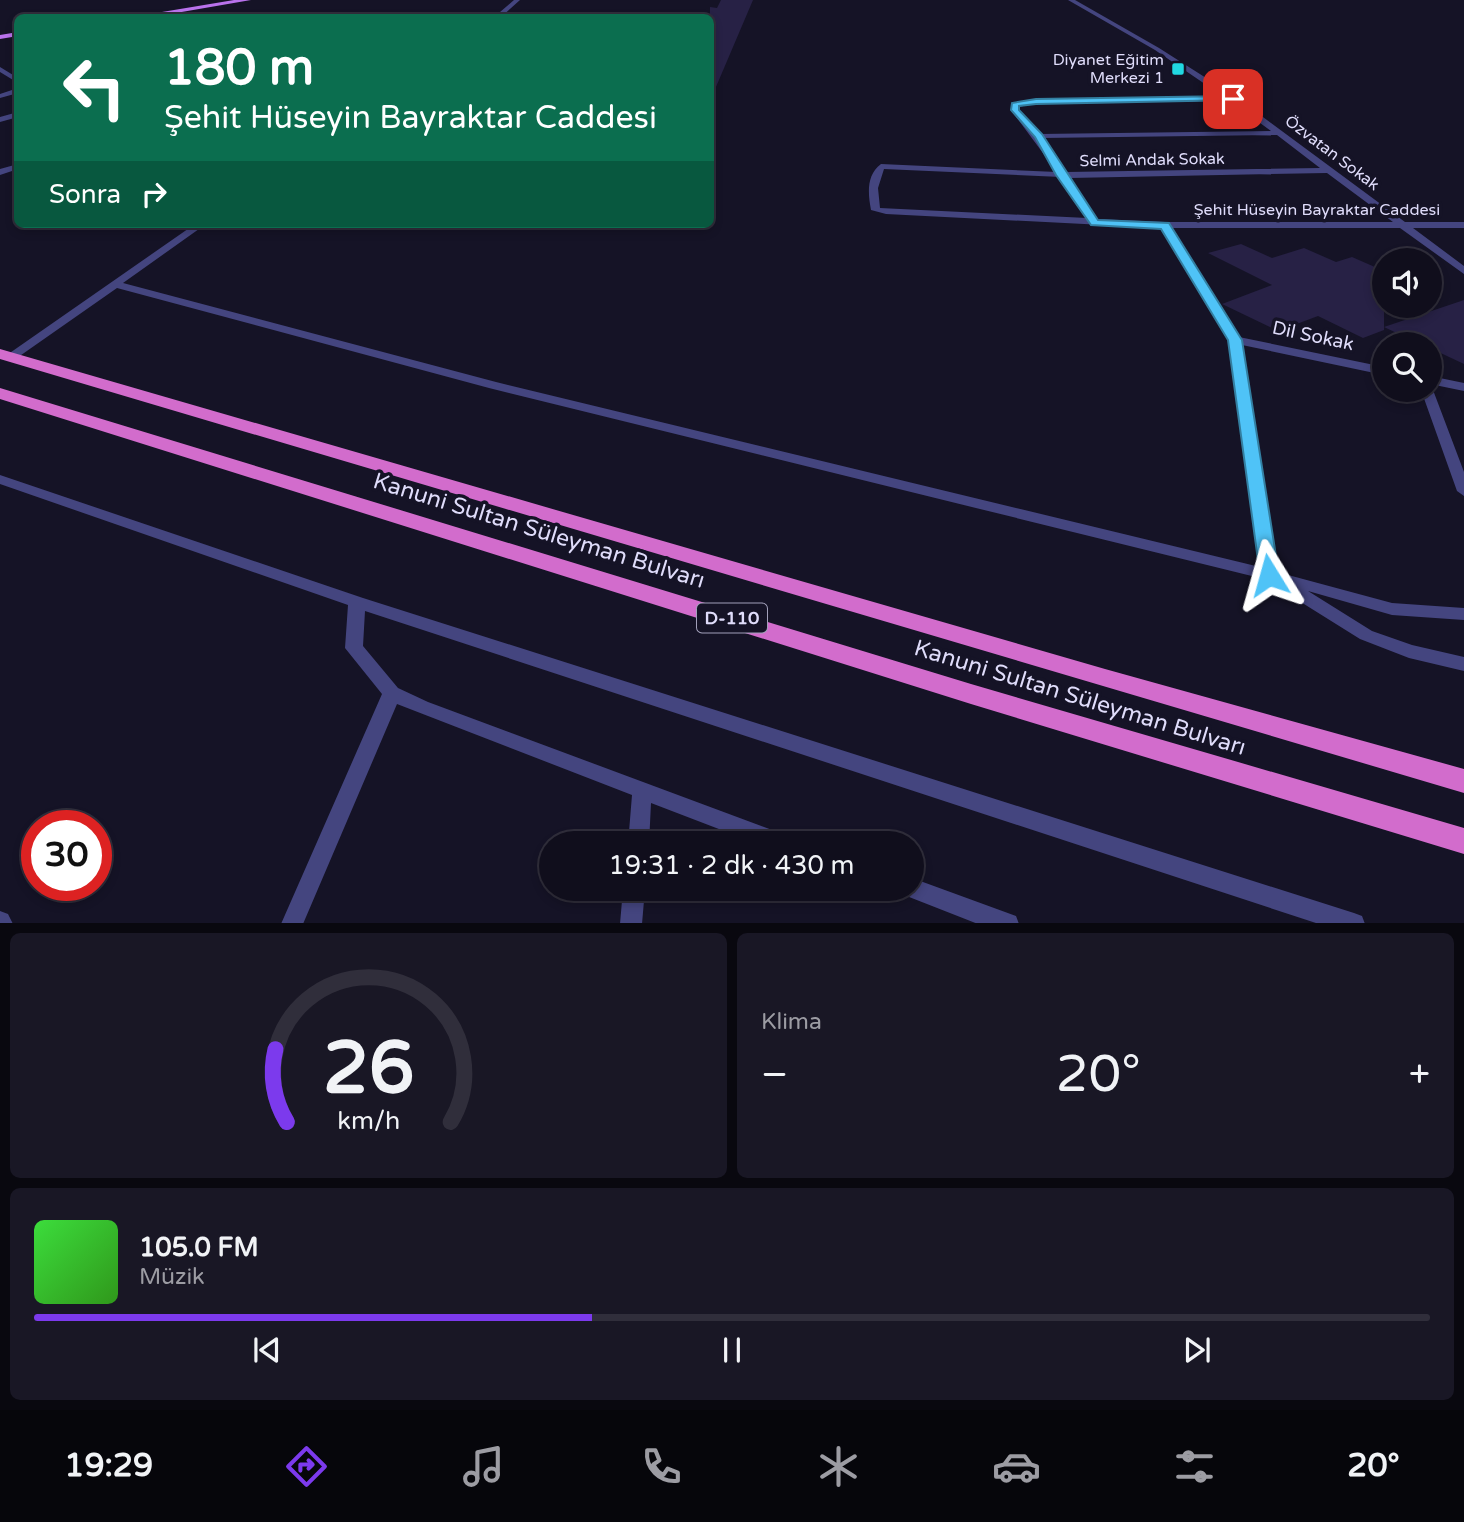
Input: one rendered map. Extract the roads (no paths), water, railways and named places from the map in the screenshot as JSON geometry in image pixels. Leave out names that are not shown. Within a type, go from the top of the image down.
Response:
[{"type":"highway","name":"Kanuni Sultan Süleyman Bulvarı","points":[[3,354],[276,437],[734,568],[1105,680],[1464,781]]},
{"type":"highway","name":"Kanuni Sultan Süleyman Bulvarı","points":[[0,393],[971,694],[1464,841]]},
{"type":"main road","points":[[155,14],[248,0]]},
{"type":"street","points":[[501,14],[517,0]]},
{"type":"street","name":"Özvatan Sokak","points":[[1071,0],[1131,31],[1233,99],[1464,271]]},
{"type":"street","points":[[1095,223],[1061,175],[1039,136],[1015,110],[1015,105],[1036,101],[1233,99]]},
{"type":"street","points":[[1039,136],[1278,132]]},
{"type":"street","name":"Selmi Andak Sokak","points":[[876,210],[874,175],[881,167],[1061,175],[1327,170]]},
{"type":"street","name":"Şehit Hüseyin Bayraktar Caddesi","points":[[876,210],[1165,225],[1464,225]]},
{"type":"street","points":[[1165,225],[1235,340],[1269,575]]},
{"type":"street","points":[[3,354],[115,284],[195,228]]},
{"type":"street","points":[[115,284],[493,385],[1269,575],[1392,609],[1464,614]]},
{"type":"street","name":"Dil Sokak","points":[[1235,340],[1372,368]]},
{"type":"street","points":[[1442,382],[1464,387]]},
{"type":"street","points":[[1431,402],[1464,491]]},
{"type":"street","points":[[0,479],[357,602],[1354,923]]},
{"type":"street","points":[[1269,575],[1366,635],[1409,651],[1464,664]]},
{"type":"street","points":[[357,602],[354,648],[392,693],[421,707],[748,831]]},
{"type":"street","points":[[292,923],[392,693]]},
{"type":"street","points":[[639,831],[642,792]]},
{"type":"street","points":[[924,894],[969,916],[1008,923]]},
{"type":"street","points":[[631,923],[633,901]]},
{"type":"place","name":"Diyanet Eğitim Merkezi 1","points":[[1178,69]]}]
